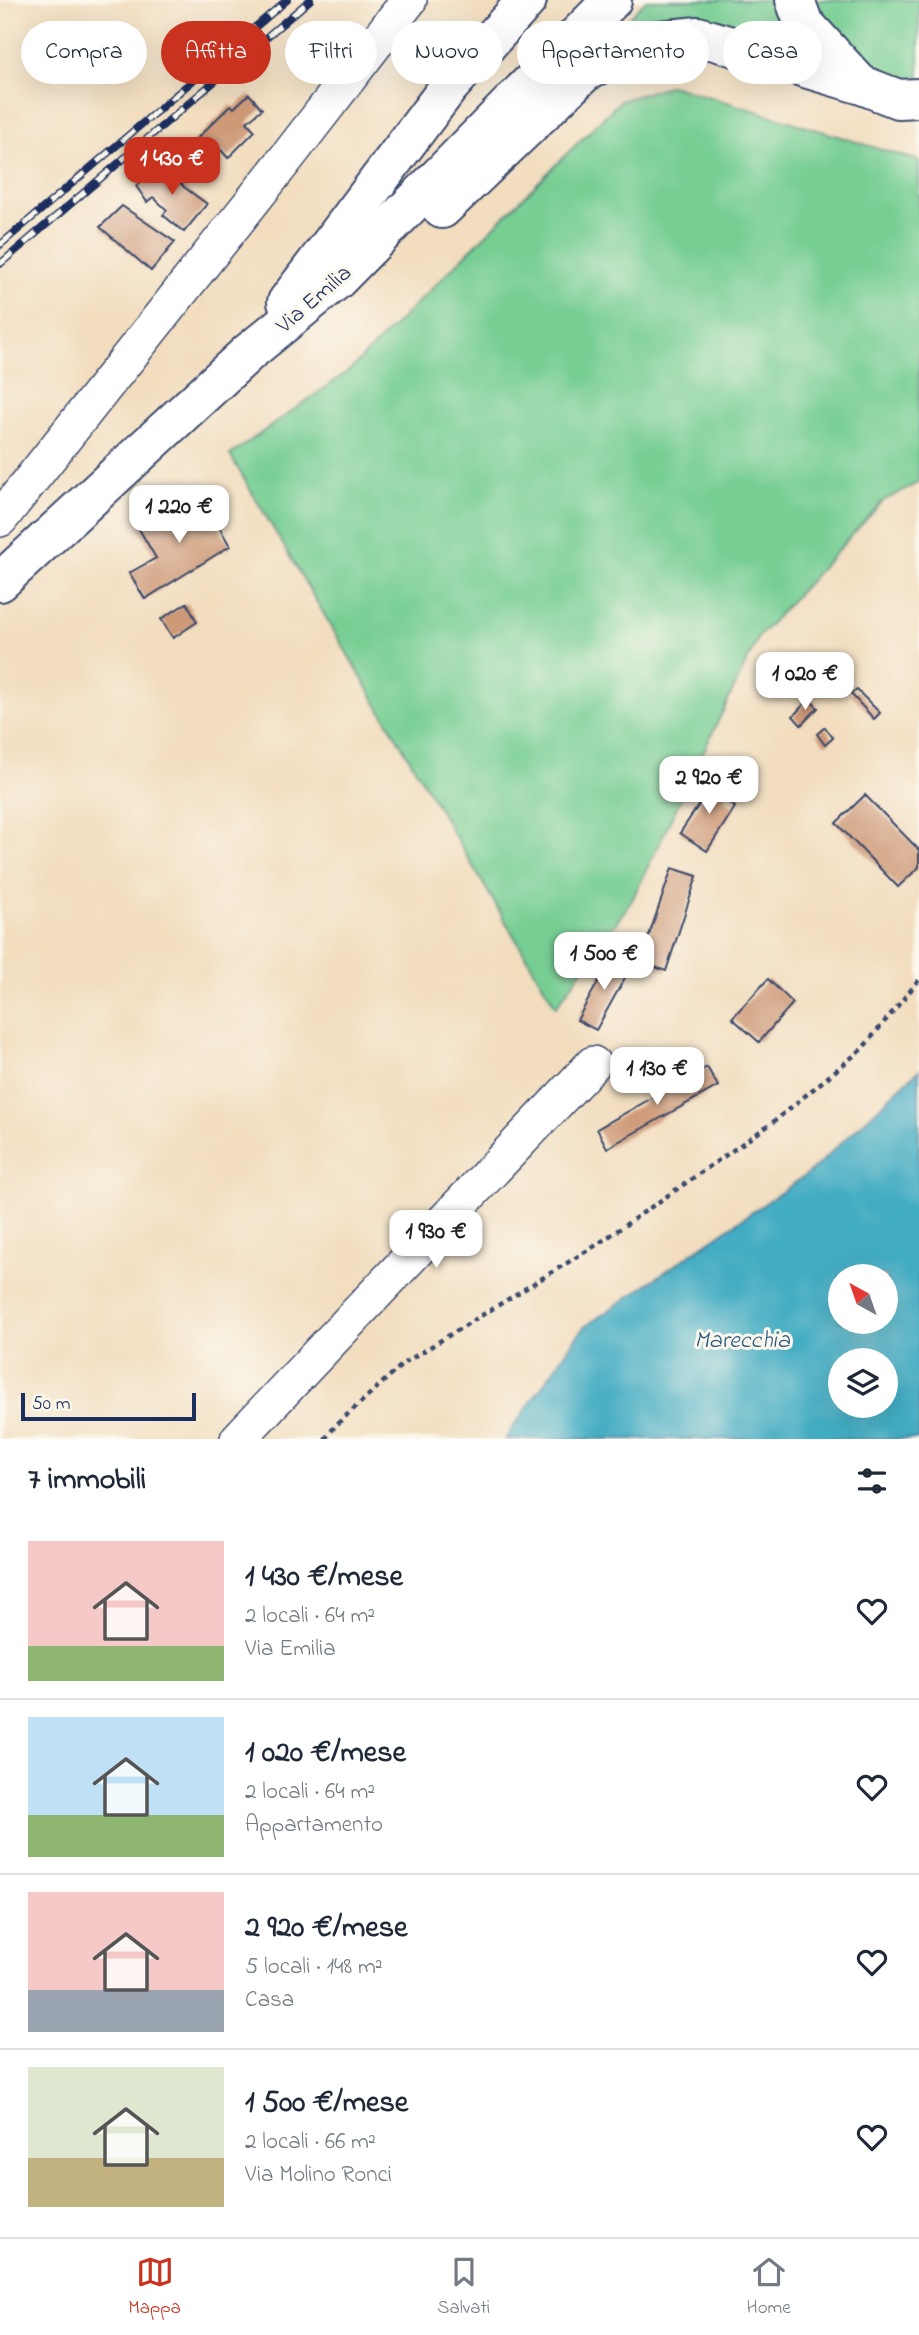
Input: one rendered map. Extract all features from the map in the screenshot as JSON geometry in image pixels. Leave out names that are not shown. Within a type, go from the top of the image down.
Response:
[{"type":"main road","points":[[248,353],[448,88],[527,0]]},
{"type":"main road","name":"Via Emilia","points":[[0,582],[248,353],[338,279],[612,0]]},
{"type":"main road","points":[[795,0],[803,22],[862,85]]},
{"type":"main road","points":[[338,279],[394,256],[584,73],[639,42],[698,36],[862,85],[898,99],[919,98]]},
{"type":"street","points":[[0,519],[409,0]]},
{"type":"street","points":[[238,1439],[593,1063]]},
{"type":"path","points":[[324,1439],[335,1425],[404,1363],[598,1244],[772,1123],[862,1049],[919,980]]},
{"type":"green space","points":[[646,0],[784,0],[799,21],[723,21],[723,28],[709,24],[709,21],[625,21]]},
{"type":"green space","points":[[809,0],[919,0],[919,80],[903,78],[868,63],[830,33]]},
{"type":"green space","points":[[671,85],[919,161],[919,482],[883,501],[759,636],[632,900],[556,1007],[230,455],[350,370],[620,101]]},
{"type":"water","name":"Marecchia","points":[[919,1070],[919,1439],[505,1439],[583,1328],[809,1173]]},
{"type":"building","points":[[249,94],[262,109],[247,122],[255,131],[228,158],[221,150],[204,166],[187,148],[231,105],[234,108]]},
{"type":"building","points":[[163,162],[184,187],[207,204],[184,232],[163,215],[167,210],[153,197],[147,202],[136,186]]},
{"type":"building","points":[[122,206],[175,242],[151,271],[100,227]]},
{"type":"building","points":[[200,494],[230,546],[145,599],[129,573],[156,558],[139,529]]},
{"type":"building","points":[[187,603],[197,622],[173,638],[161,619]]},
{"type":"building","points":[[857,690],[880,713],[874,719],[851,694]]},
{"type":"building","points":[[809,699],[818,708],[801,725],[793,716]]},
{"type":"building","points":[[825,727],[833,738],[825,745],[817,734]]},
{"type":"building","points":[[718,776],[732,786],[723,799],[735,807],[707,851],[680,833]]},
{"type":"building","points":[[865,795],[919,850],[919,867],[898,887],[836,823]]},
{"type":"building","points":[[672,868],[697,876],[666,971],[640,962]]},
{"type":"building","points":[[613,955],[632,965],[596,1030],[577,1020]]},
{"type":"building","points":[[768,979],[793,1003],[759,1042],[732,1018]]},
{"type":"building","points":[[707,1067],[718,1086],[607,1148],[597,1129]]},
{"type":"railway","points":[[0,245],[287,0]]},
{"type":"railway","points":[[0,264],[310,0]]}]
